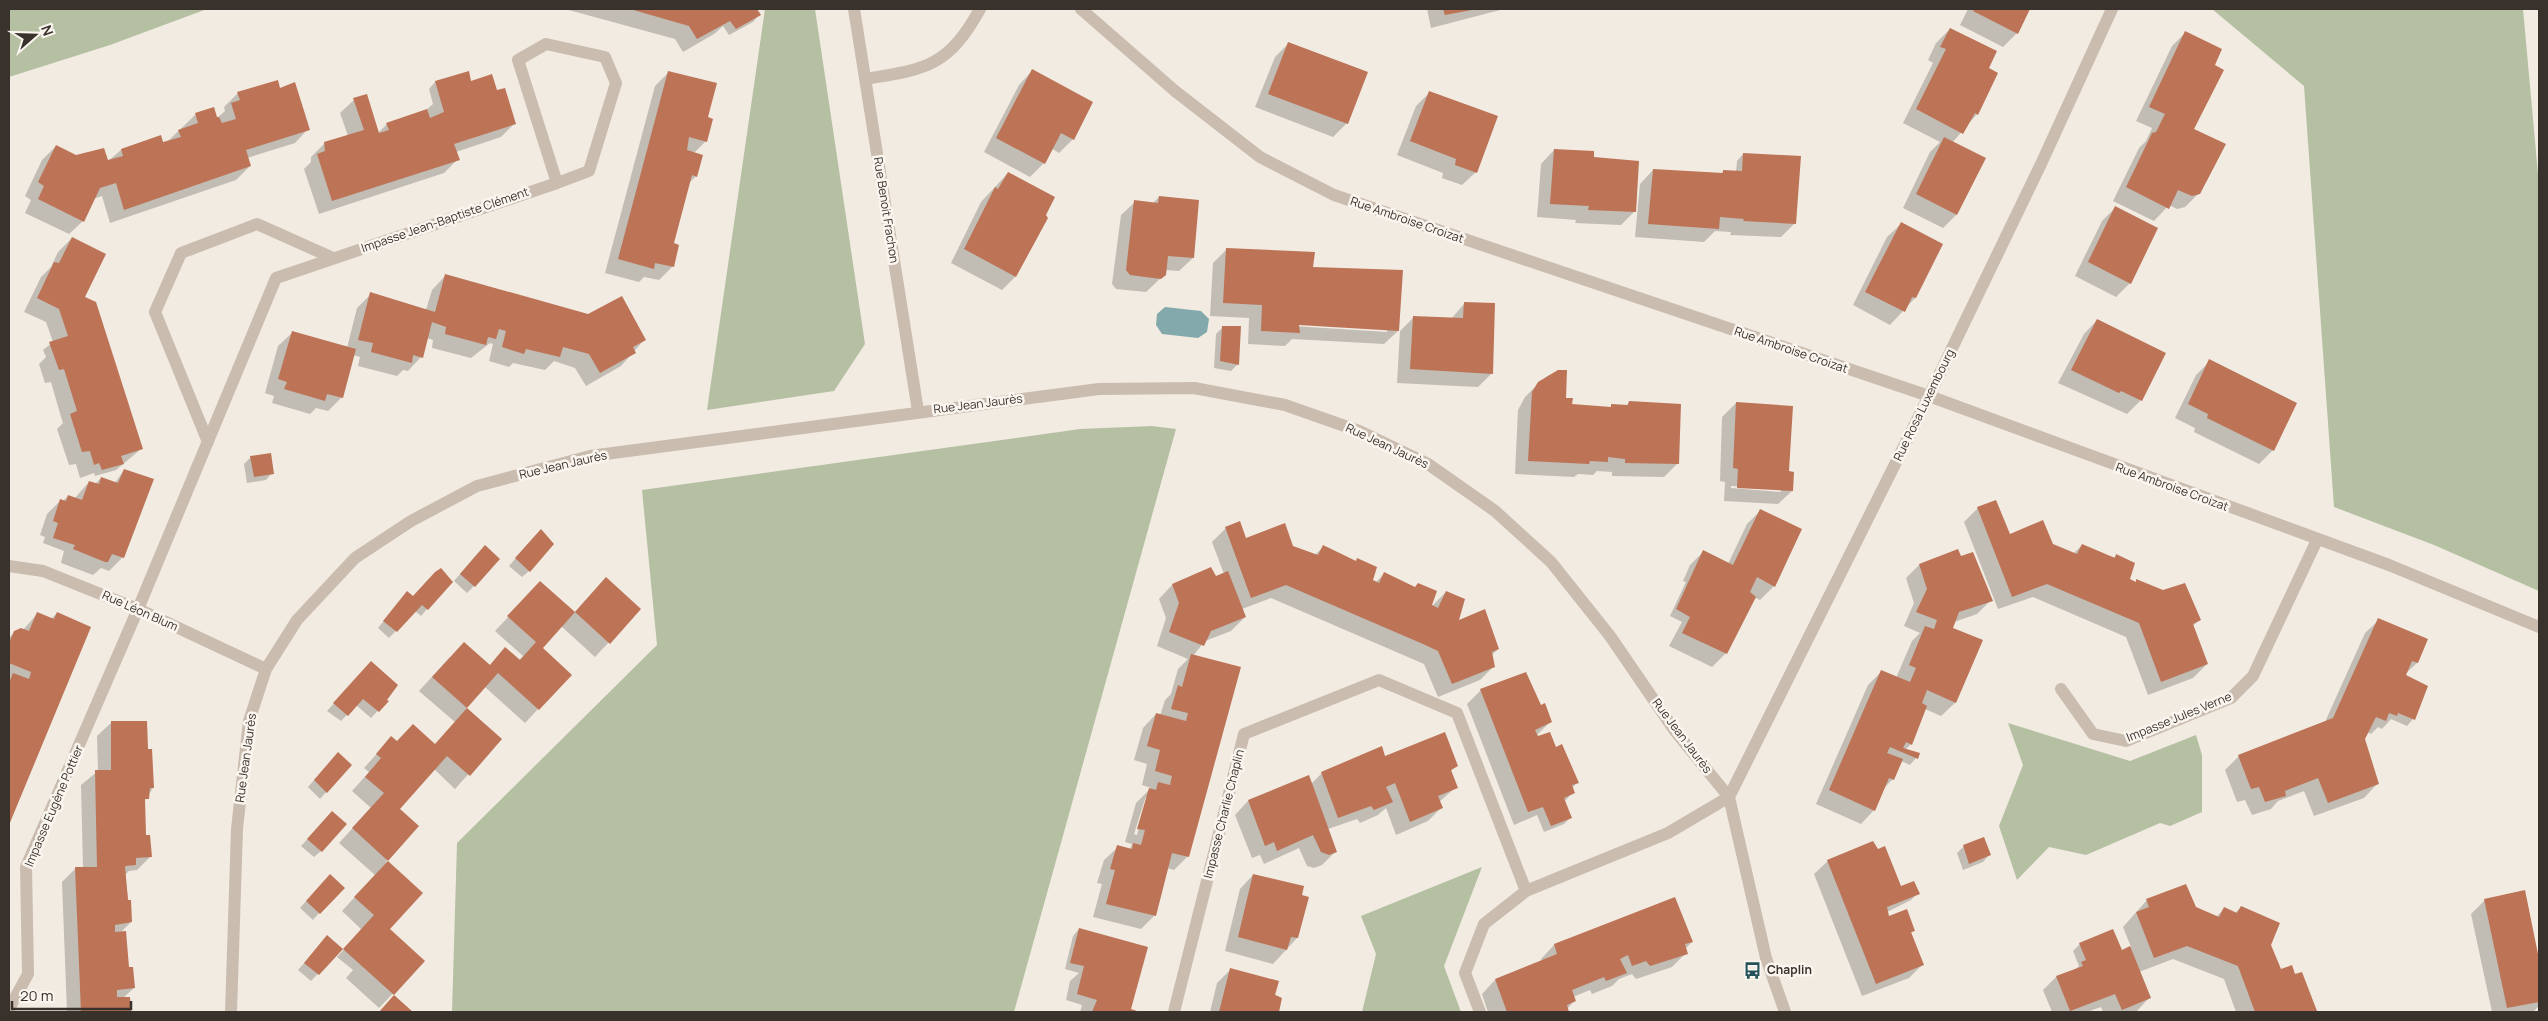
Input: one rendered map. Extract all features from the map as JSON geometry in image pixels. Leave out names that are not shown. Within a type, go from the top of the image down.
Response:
[{"type":"street","name":"Rue Benoit Frachon","points":[[854,9],[918,411]]},
{"type":"street","points":[[865,80],[924,68],[953,49],[980,9]]},
{"type":"street","name":"Rue Ambroise Croizat","points":[[1081,9],[1175,90],[1260,157],[1334,195],[1929,396],[2389,565],[2539,627]]},
{"type":"street","name":"Rue Rosa Luxembourg","points":[[1729,797],[1929,396],[2041,164],[2112,9]]},
{"type":"street","name":"Impasse Jean-Baptiste Clément","points":[[138,609],[276,278],[333,258],[558,183],[589,172],[616,83],[605,57],[546,44],[518,60],[558,183]]},
{"type":"street","points":[[208,442],[155,312],[180,253],[257,224],[333,258]]},
{"type":"street","name":"Rue Jean Jaurès","points":[[232,1012],[237,829],[249,721],[266,669],[297,620],[355,558],[411,521],[477,486],[590,456],[918,411],[1099,389],[1194,388],[1285,405],[1368,435],[1428,464],[1495,511],[1551,562],[1610,636],[1675,731],[1729,797],[1766,958],[1785,1012]]},
{"type":"street","name":"Impasse Jules Verne","points":[[2061,689],[2093,734],[2126,741],[2230,698],[2253,676],[2317,540]]},
{"type":"street","name":"Rue Léon Blum","points":[[9,566],[43,571],[138,609],[266,669]]},
{"type":"street","name":"Impasse Eugène Pottier","points":[[9,1009],[28,974],[26,867],[138,609]]},
{"type":"street","name":"Impasse Charlie Chaplin","points":[[1174,1012],[1244,734],[1379,680],[1457,714],[1526,892]]},
{"type":"street","points":[[1480,1012],[1465,973],[1484,924],[1526,892],[1668,833],[1729,797]]},
{"type":"green space","points":[[9,9],[207,9],[110,45],[9,77]]},
{"type":"green space","points":[[765,9],[815,9],[865,344],[834,391],[707,410]]},
{"type":"green space","points":[[2212,9],[2523,9],[2539,185],[2539,591],[2434,545],[2334,507],[2304,86]]},
{"type":"green space","points":[[1152,426],[1176,429],[1014,1012],[452,1012],[457,843],[657,645],[642,490],[1080,429]]},
{"type":"green space","points":[[2008,723],[2130,761],[2196,735],[2202,755],[2202,812],[2170,826],[2160,823],[2086,855],[2049,847],[2017,880],[1999,826],[2023,765]]},
{"type":"green space","points":[[1482,867],[1444,966],[1461,1012],[1362,1012],[1376,954],[1361,916]]},
{"type":"water","points":[[1165,307],[1201,311],[1209,319],[1207,332],[1198,338],[1162,334],[1156,325],[1157,314]]},
{"type":"building","points":[[630,9],[757,9],[761,15],[736,29],[730,21],[697,39],[689,26]]},
{"type":"building","points":[[1443,9],[1472,9],[1472,10],[1445,15]]},
{"type":"building","points":[[1974,9],[2030,9],[2018,34],[1973,11]]},
{"type":"building","points":[[1950,28],[1997,51],[1989,68],[1998,73],[1978,115],[1975,113],[1963,134],[1916,109],[1946,49],[1940,47]]},
{"type":"building","points":[[2185,31],[2222,49],[2215,65],[2224,70],[2194,129],[2226,144],[2200,194],[2192,196],[2178,190],[2169,209],[2126,187],[2152,133],[2156,132],[2165,114],[2149,107]]},
{"type":"building","points":[[1288,42],[1368,72],[1348,124],[1268,94]]},
{"type":"building","points":[[1032,69],[1093,102],[1074,140],[1061,133],[1045,164],[996,138]]},
{"type":"building","points":[[469,71],[471,81],[492,74],[497,90],[505,88],[516,124],[454,144],[460,160],[332,201],[317,154],[325,151],[324,142],[364,130],[353,98],[367,94],[379,133],[389,130],[386,123],[427,109],[430,118],[444,112],[435,81]]},
{"type":"building","points":[[668,71],[717,83],[708,117],[713,119],[707,142],[689,137],[687,150],[703,155],[697,177],[692,175],[674,243],[679,245],[674,267],[655,263],[654,269],[618,259]]},
{"type":"building","points":[[278,80],[280,88],[295,82],[310,130],[246,150],[251,166],[124,210],[116,183],[100,188],[84,222],[38,199],[44,186],[38,182],[56,145],[76,155],[104,148],[108,160],[123,156],[121,149],[161,135],[163,142],[181,137],[178,130],[198,123],[195,113],[214,107],[217,117],[219,117],[222,123],[236,119],[231,103],[240,100],[237,92]]},
{"type":"building","points":[[1429,91],[1498,116],[1477,173],[1455,165],[1456,159],[1410,141]]},
{"type":"building","points":[[1944,137],[1986,158],[1957,215],[1916,194]]},
{"type":"building","points":[[1554,149],[1594,151],[1594,157],[1639,161],[1636,212],[1588,210],[1589,206],[1550,204]]},
{"type":"building","points":[[1743,153],[1801,156],[1796,224],[1743,221],[1744,219],[1720,217],[1719,229],[1648,224],[1653,169],[1723,173],[1723,170],[1742,171]]},
{"type":"building","points":[[1008,172],[1055,197],[1046,215],[1048,218],[1016,277],[964,249],[995,187],[998,189]]},
{"type":"building","points":[[1159,196],[1199,200],[1194,258],[1168,256],[1166,275],[1161,279],[1130,275],[1126,270],[1134,200],[1158,203]]},
{"type":"building","points":[[2115,206],[2158,228],[2131,284],[2088,262]]},
{"type":"building","points":[[1901,222],[1943,244],[1916,298],[1912,297],[1905,312],[1865,292]]},
{"type":"building","points":[[72,237],[106,254],[85,297],[96,302],[143,449],[121,456],[124,464],[102,470],[99,463],[94,465],[90,451],[82,452],[70,414],[77,411],[64,369],[59,370],[49,342],[68,336],[59,309],[37,298],[54,262],[59,263]]},
{"type":"building","points":[[1226,248],[1315,252],[1313,267],[1403,270],[1399,331],[1299,325],[1300,333],[1261,331],[1262,305],[1223,303]]},
{"type":"building","points":[[445,274],[588,314],[622,296],[646,340],[633,347],[636,353],[600,373],[589,354],[563,347],[560,357],[526,349],[524,354],[502,347],[506,331],[499,329],[496,339],[488,337],[486,345],[445,334],[446,327],[432,322],[423,358],[413,355],[412,363],[371,352],[373,343],[358,340],[370,292],[435,312]]},
{"type":"building","points":[[1464,302],[1495,303],[1493,374],[1410,369],[1413,316],[1463,318]]},
{"type":"building","points":[[2097,319],[2166,353],[2142,401],[2121,391],[2119,393],[2071,370]]},
{"type":"building","points":[[1222,326],[1241,326],[1239,365],[1220,361]]},
{"type":"building","points":[[292,331],[356,349],[343,398],[327,394],[325,401],[284,389],[287,382],[278,379]]},
{"type":"building","points":[[2209,359],[2297,403],[2274,451],[2207,418],[2208,414],[2188,404]]},
{"type":"building","points":[[1558,370],[1567,370],[1566,398],[1573,398],[1572,404],[1611,407],[1611,404],[1628,405],[1629,401],[1681,404],[1679,464],[1625,463],[1625,459],[1608,457],[1608,462],[1590,461],[1589,464],[1528,461],[1532,392],[1538,382]]},
{"type":"building","points":[[1736,402],[1793,406],[1789,471],[1794,472],[1793,491],[1737,488],[1738,469],[1733,468]]},
{"type":"building","points":[[271,453],[274,474],[254,477],[250,456]]},
{"type":"building","points":[[124,469],[154,479],[124,558],[112,554],[108,562],[105,562],[73,549],[75,545],[53,538],[58,523],[53,521],[60,499],[66,501],[68,495],[82,500],[89,481],[99,484],[101,477],[118,483]]},
{"type":"building","points":[[1996,500],[2010,534],[2043,520],[2053,544],[2077,554],[2082,544],[2115,558],[2116,554],[2135,563],[2130,579],[2136,582],[2136,579],[2163,590],[2185,583],[2201,620],[2193,624],[2208,664],[2161,682],[2139,623],[2047,584],[2012,597],[1977,507]]},
{"type":"building","points":[[1760,509],[1802,529],[1775,587],[1757,577],[1750,592],[1756,597],[1727,654],[1682,633],[1690,617],[1676,609],[1703,550],[1733,565]]},
{"type":"building","points":[[1240,521],[1246,538],[1285,523],[1293,546],[1318,555],[1323,545],[1356,561],[1357,558],[1377,567],[1373,580],[1379,583],[1384,572],[1415,587],[1418,583],[1437,591],[1432,605],[1438,608],[1446,591],[1465,599],[1459,620],[1485,609],[1499,649],[1492,652],[1495,667],[1452,684],[1438,651],[1286,585],[1251,598],[1225,527]]},
{"type":"building","points":[[541,529],[554,544],[530,572],[515,558]]},
{"type":"building","points":[[485,545],[500,559],[475,587],[460,574]]},
{"type":"building","points":[[1958,549],[1961,556],[1973,552],[1993,601],[1959,612],[1953,628],[1983,640],[1956,703],[1927,690],[1922,703],[1927,706],[1912,745],[1906,742],[1903,748],[1920,753],[1918,759],[1890,747],[1887,753],[1903,759],[1894,780],[1889,778],[1875,811],[1829,790],[1881,670],[1910,682],[1916,668],[1909,665],[1925,626],[1934,629],[1937,620],[1916,612],[1927,589],[1919,564]]},
{"type":"building","points":[[1211,567],[1216,576],[1228,571],[1246,617],[1211,631],[1204,646],[1169,632],[1179,603],[1172,584]]},
{"type":"building","points":[[441,568],[453,582],[428,610],[422,605],[397,632],[383,621],[407,591],[413,596]]},
{"type":"building","points":[[606,577],[641,609],[610,644],[575,612]]},
{"type":"building","points":[[540,581],[575,612],[543,648],[572,675],[539,710],[498,673],[467,708],[432,677],[464,642],[490,665],[505,647],[520,660],[536,642],[507,616]]},
{"type":"building","points":[[37,612],[54,619],[57,612],[91,627],[9,825],[9,683],[13,673],[29,679],[31,672],[9,663],[9,643],[14,631],[21,628],[29,631]]},
{"type":"building","points":[[2378,618],[2428,639],[2418,663],[2412,661],[2406,675],[2428,686],[2415,720],[2398,713],[2397,716],[2389,713],[2386,721],[2376,717],[2365,739],[2379,784],[2328,803],[2318,778],[2285,791],[2286,796],[2265,802],[2259,787],[2251,789],[2238,755],[2333,718]]},
{"type":"building","points":[[1191,654],[1241,667],[1189,857],[1172,853],[1156,916],[1106,904],[1115,870],[1110,869],[1117,845],[1132,849],[1133,843],[1141,845],[1145,830],[1137,829],[1149,788],[1156,790],[1158,782],[1170,785],[1172,776],[1155,771],[1160,750],[1147,746],[1156,713],[1186,721],[1188,713],[1171,709],[1178,685],[1182,687]]},
{"type":"building","points":[[371,661],[398,685],[387,700],[389,701],[379,712],[363,699],[348,716],[333,703]]},
{"type":"building","points":[[1526,672],[1541,705],[1545,703],[1552,722],[1535,730],[1538,736],[1550,732],[1556,747],[1562,744],[1579,783],[1572,785],[1575,793],[1564,798],[1572,818],[1551,826],[1543,807],[1528,812],[1480,689]]},
{"type":"building","points":[[467,708],[502,739],[470,776],[447,756],[400,809],[419,826],[388,861],[352,828],[384,793],[365,777],[381,758],[376,754],[391,736],[397,741],[413,724],[435,744]]},
{"type":"building","points":[[111,721],[147,721],[148,749],[152,749],[154,788],[150,788],[149,799],[145,799],[146,835],[150,835],[152,857],[136,858],[136,865],[125,866],[128,900],[131,900],[132,922],[115,925],[115,932],[126,931],[129,967],[133,967],[135,988],[117,990],[117,997],[130,997],[131,1012],[81,1012],[75,867],[97,867],[95,770],[111,770]]},
{"type":"building","points":[[1445,732],[1458,766],[1451,770],[1458,788],[1438,796],[1443,808],[1410,822],[1395,783],[1386,787],[1393,802],[1374,810],[1371,806],[1338,818],[1321,772],[1382,746],[1385,756]]},
{"type":"building","points":[[338,752],[352,765],[327,793],[314,780]]},
{"type":"building","points":[[1309,775],[1337,852],[1329,855],[1321,852],[1313,835],[1277,851],[1274,842],[1265,846],[1248,800]]},
{"type":"building","points":[[332,811],[347,824],[322,852],[307,839]]},
{"type":"building","points":[[1984,837],[1991,855],[1969,864],[1963,845]]},
{"type":"building","points":[[1873,841],[1878,849],[1885,846],[1901,886],[1914,881],[1920,894],[1887,907],[1889,916],[1907,909],[1915,931],[1911,932],[1924,965],[1876,984],[1827,860]]},
{"type":"building","points":[[388,861],[423,893],[390,929],[425,961],[394,995],[343,949],[374,915],[354,897]]},
{"type":"building","points":[[330,874],[345,888],[320,914],[306,901]]},
{"type":"building","points":[[1253,874],[1304,886],[1302,895],[1309,897],[1298,938],[1291,937],[1287,950],[1238,937]]},
{"type":"building","points":[[2186,884],[2196,907],[2219,917],[2224,907],[2237,913],[2241,906],[2280,923],[2271,945],[2281,969],[2292,965],[2295,974],[2302,972],[2317,1011],[2255,1012],[2238,966],[2187,946],[2154,958],[2136,912],[2149,907],[2146,899]]},
{"type":"building","points":[[2525,890],[2539,959],[2539,1002],[2507,1008],[2484,899]]},
{"type":"building","points":[[1675,897],[1693,942],[1685,944],[1688,954],[1650,966],[1646,961],[1632,966],[1628,955],[1620,959],[1627,973],[1606,981],[1604,977],[1572,990],[1576,1001],[1567,1005],[1569,1012],[1507,1012],[1495,979],[1557,954],[1554,944]]},
{"type":"building","points":[[1079,928],[1148,947],[1131,1009],[1140,1012],[1092,1012],[1097,1000],[1077,994],[1084,966],[1070,963]]},
{"type":"building","points":[[2113,929],[2122,950],[2130,946],[2151,998],[2122,1010],[2115,994],[2070,1011],[2056,976],[2083,966],[2081,962],[2086,960],[2079,943]]},
{"type":"building","points":[[327,935],[343,949],[319,975],[304,963]]},
{"type":"building","points":[[1230,968],[1279,981],[1275,995],[1282,998],[1279,1012],[1219,1012]]},
{"type":"building","points":[[394,995],[413,1012],[379,1012]]},
{"type":"place","name":"Chaplin","points":[[1753,970]]}]
